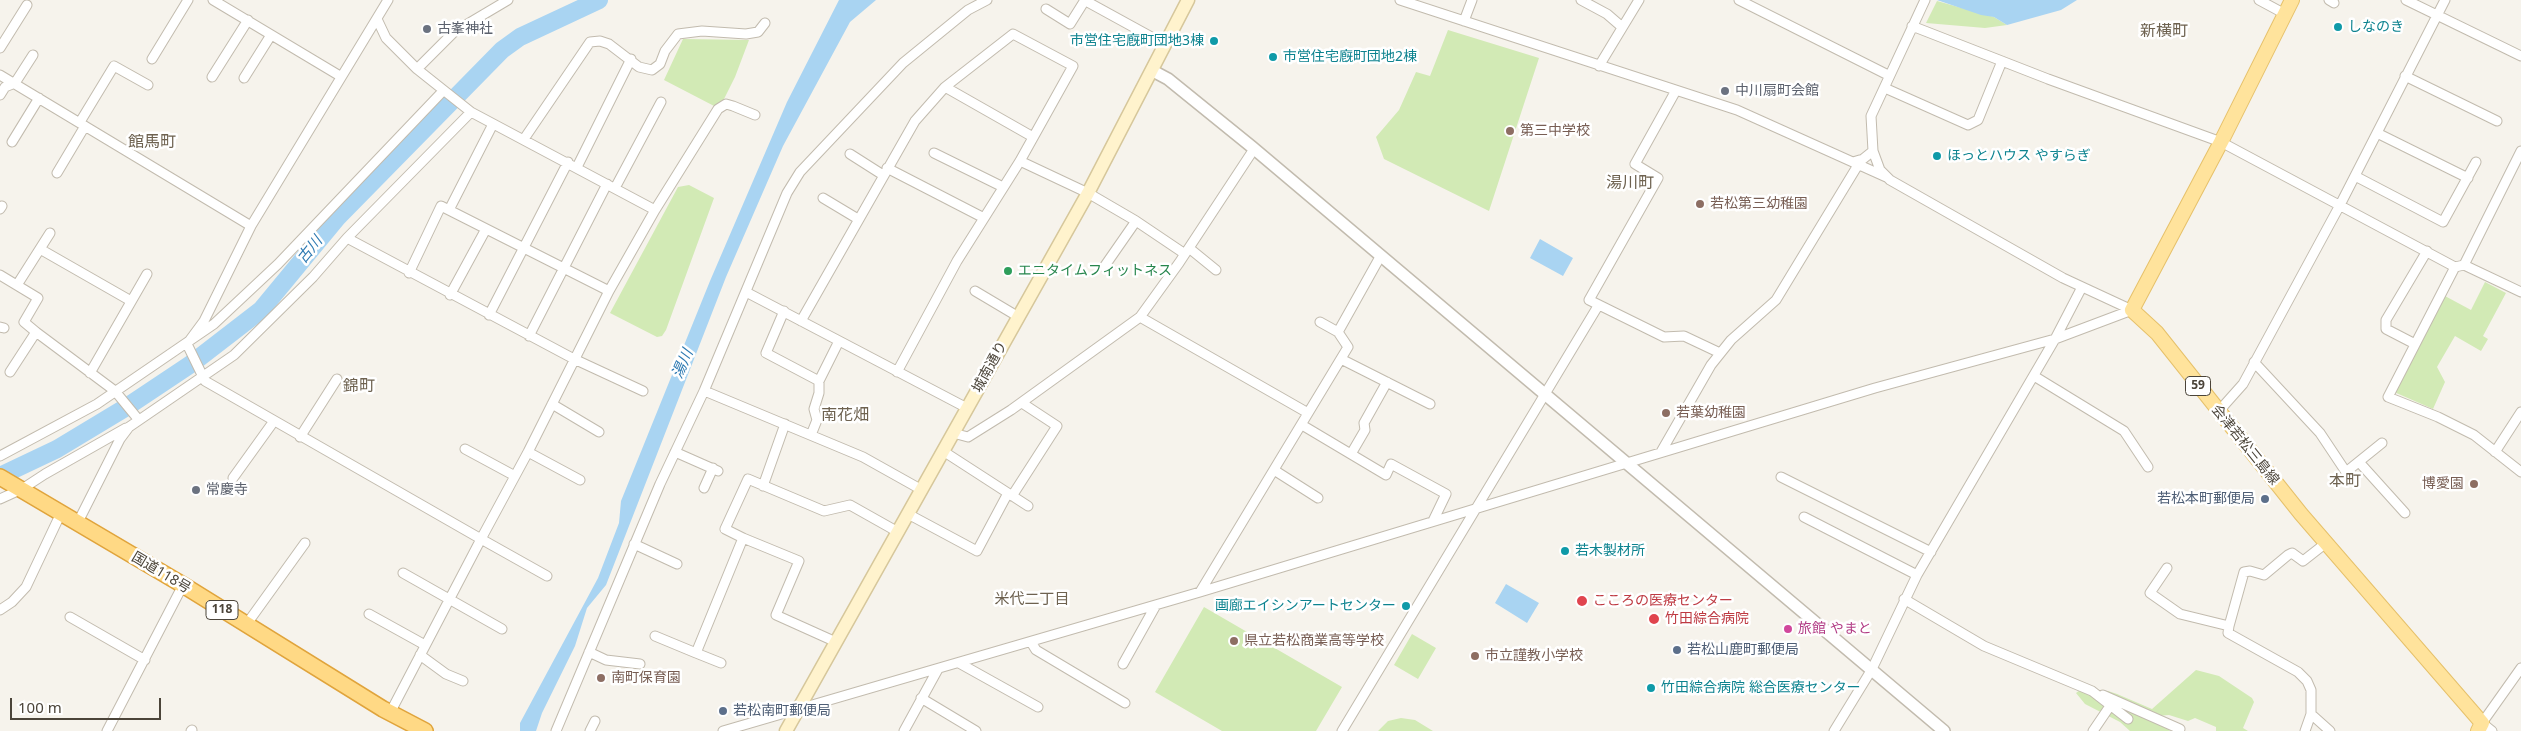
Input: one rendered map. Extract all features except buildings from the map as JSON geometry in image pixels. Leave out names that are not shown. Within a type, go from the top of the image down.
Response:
[{"type":"highway","name":"国道118号","points":[[0,476],[390,713],[425,731]]},
{"type":"main road","name":"城南通り","points":[[786,731],[922,490],[1017,316],[1088,193],[1153,71],[1188,0]]},
{"type":"main road","points":[[2132,310],[2221,142],[2292,0]]},
{"type":"main road","name":"会津若松三島線","points":[[2132,310],[2157,333],[2218,412],[2326,543],[2484,728]]},
{"type":"street","points":[[152,58],[188,0]]},
{"type":"street","points":[[214,0],[340,76]]},
{"type":"street","points":[[187,344],[204,321],[251,226],[340,76],[388,0]]},
{"type":"street","points":[[417,69],[454,32],[508,0]]},
{"type":"street","points":[[556,731],[634,544],[746,292],[770,230],[787,193],[800,172],[903,63],[968,10],[987,0]]},
{"type":"street","points":[[1046,9],[1070,24],[1085,0],[1166,45]]},
{"type":"street","points":[[1400,0],[1415,2],[1464,21],[1749,114],[1886,177],[2082,287],[2132,310]]},
{"type":"street","points":[[1464,21],[1472,0]]},
{"type":"street","points":[[1581,0],[1607,14],[1622,27]]},
{"type":"street","points":[[1599,66],[1639,0]]},
{"type":"street","points":[[1739,0],[1888,75]]},
{"type":"street","points":[[1886,177],[1878,166],[1873,151],[1871,116],[1888,75],[1924,0]]},
{"type":"street","points":[[2259,0],[2285,14]]},
{"type":"street","points":[[2406,0],[2521,56]]},
{"type":"street","points":[[2218,412],[2240,390],[2340,205],[2445,0]]},
{"type":"street","points":[[0,48],[27,5]]},
{"type":"street","points":[[377,19],[386,38],[417,69],[471,112],[524,138],[655,210]]},
{"type":"street","points":[[212,77],[248,20]]},
{"type":"street","points":[[524,138],[590,42],[600,41],[609,44],[639,67],[652,70],[660,64],[665,51],[678,34],[702,31],[746,34],[758,32],[765,24]]},
{"type":"street","points":[[1913,24],[2002,61],[2221,142],[2427,251],[2521,292]]},
{"type":"street","points":[[801,321],[915,121],[946,87],[1013,34],[1073,66],[1020,161],[940,290],[897,372]]},
{"type":"street","points":[[244,78],[271,35]]},
{"type":"street","points":[[0,95],[5,86],[15,83],[33,56]]},
{"type":"street","points":[[577,167],[631,60]]},
{"type":"street","points":[[1887,89],[1968,124],[1978,120],[2002,61]]},
{"type":"street","points":[[58,173],[114,66],[148,85]]},
{"type":"street","points":[[1153,71],[1168,80],[1254,148],[1380,257],[1944,731]]},
{"type":"street","points":[[0,75],[251,226]]},
{"type":"street","points":[[2405,76],[2498,121]]},
{"type":"street","points":[[946,87],[1033,137]]},
{"type":"street","points":[[1675,90],[1635,164],[1658,178],[1589,300],[1664,337],[1684,336],[1720,353]]},
{"type":"street","points":[[0,456],[97,404],[214,324],[278,264],[443,91]]},
{"type":"street","points":[[12,142],[39,98]]},
{"type":"street","points":[[528,336],[564,268],[661,102]]},
{"type":"street","points":[[390,713],[448,600],[528,452],[609,292],[655,210],[718,110],[726,104],[756,115]]},
{"type":"street","points":[[0,499],[21,489],[128,427],[234,355],[313,277],[347,238],[471,112]]},
{"type":"street","points":[[448,210],[493,124]]},
{"type":"street","points":[[2377,133],[2468,178]]},
{"type":"street","points":[[953,433],[968,436],[1022,402],[1140,317],[1187,251],[1254,148]]},
{"type":"street","points":[[1661,452],[1696,388],[1720,353],[1731,340],[1776,300],[1856,164],[1873,151]]},
{"type":"street","points":[[2521,151],[2388,397],[2469,432],[2521,472]]},
{"type":"street","points":[[934,153],[1003,187]]},
{"type":"street","points":[[850,154],[984,218]]},
{"type":"street","points":[[1020,161],[1088,193],[1216,270]]},
{"type":"street","points":[[489,315],[568,162]]},
{"type":"street","points":[[2355,176],[2443,222],[2476,162]]},
{"type":"street","points":[[823,198],[858,219]]},
{"type":"street","points":[[409,273],[441,206],[609,292]]},
{"type":"street","points":[[1104,267],[1136,221]]},
{"type":"street","points":[[450,295],[486,229]]},
{"type":"street","points":[[17,285],[50,233]]},
{"type":"street","points":[[347,238],[528,336],[643,391]]},
{"type":"street","points":[[40,249],[131,301]]},
{"type":"street","points":[[2415,344],[2386,329],[2386,320],[2427,251]]},
{"type":"street","points":[[1338,332],[1380,257]]},
{"type":"street","points":[[90,373],[147,274]]},
{"type":"street","points":[[0,275],[38,298],[24,322],[115,391],[138,419]]},
{"type":"street","points":[[1834,731],[1872,669],[1917,575],[2034,376],[2082,287]]},
{"type":"street","points":[[975,291],[1017,316]]},
{"type":"street","points":[[746,292],[967,408]]},
{"type":"street","points":[[1342,731],[1598,306]]},
{"type":"street","points":[[723,731],[1200,592],[1875,388],[2055,339],[2132,310]]},
{"type":"street","points":[[784,311],[766,353],[819,381]]},
{"type":"street","points":[[1140,317],[1308,413]]},
{"type":"street","points":[[1200,592],[1348,347],[1338,332],[1320,322]]},
{"type":"street","points":[[10,372],[36,332]]},
{"type":"street","points":[[811,435],[817,420],[814,409],[819,393],[819,381],[839,341]]},
{"type":"street","points":[[187,344],[205,381],[546,576]]},
{"type":"street","points":[[1342,359],[1430,404]]},
{"type":"street","points":[[2254,362],[2320,433],[2346,472],[2382,443]]},
{"type":"street","points":[[2034,376],[2124,431],[2148,466]]},
{"type":"street","points":[[300,437],[337,379]]},
{"type":"street","points":[[1351,454],[1365,430],[1364,423],[1387,382]]},
{"type":"street","points":[[707,392],[863,457],[922,490]]},
{"type":"street","points":[[908,514],[977,551],[1010,494],[1057,426],[1022,402]]},
{"type":"street","points":[[552,404],[599,432]]},
{"type":"street","points":[[2494,452],[2521,412]]},
{"type":"street","points":[[233,478],[274,421]]},
{"type":"street","points":[[763,486],[785,424]]},
{"type":"street","points":[[1302,425],[1386,475],[1391,464],[1446,494],[1433,521]]},
{"type":"street","points":[[78,524],[120,439],[128,427]]},
{"type":"street","points":[[465,448],[515,476]]},
{"type":"street","points":[[943,451],[1028,506]]},
{"type":"street","points":[[528,452],[580,480]]},
{"type":"street","points":[[675,452],[716,470],[704,488]]},
{"type":"street","points":[[2359,462],[2406,513]]},
{"type":"street","points":[[1274,470],[1318,498]]},
{"type":"street","points":[[1781,477],[1930,552]]},
{"type":"street","points":[[836,642],[776,615],[799,562],[725,529],[748,479],[824,511],[850,505],[898,532]]},
{"type":"street","points":[[0,610],[12,602],[26,587],[61,513]]},
{"type":"street","points":[[1804,517],[1917,575]]},
{"type":"street","points":[[696,653],[743,538]]},
{"type":"street","points":[[246,625],[305,543]]},
{"type":"street","points":[[2305,731],[2311,714],[2311,690],[2307,681],[2298,672],[2228,633],[2244,572],[2250,570],[2264,575],[2288,555],[2292,553],[2303,561],[2326,543]]},
{"type":"street","points":[[634,544],[677,564]]},
{"type":"street","points":[[2167,568],[2150,592],[2180,614],[2229,626]]},
{"type":"street","points":[[403,573],[502,629]]},
{"type":"street","points":[[107,731],[182,585]]},
{"type":"street","points":[[1904,599],[1984,646],[2180,729]]},
{"type":"street","points":[[1123,664],[1156,605]]},
{"type":"street","points":[[369,614],[425,645]]},
{"type":"street","points":[[70,618],[145,660]]},
{"type":"street","points":[[655,636],[720,663]]},
{"type":"street","points":[[1032,642],[1036,650],[1125,703]]},
{"type":"street","points":[[589,652],[606,660],[640,664]]},
{"type":"street","points":[[420,655],[446,674],[463,681]]},
{"type":"street","points":[[959,663],[1038,707]]},
{"type":"street","points":[[2484,728],[2521,668]]},
{"type":"street","points":[[904,731],[938,669]]},
{"type":"street","points":[[2092,691],[2128,720]]},
{"type":"street","points":[[921,698],[976,731]]},
{"type":"street","points":[[2093,731],[2110,706]]},
{"type":"street","points":[[2311,714],[2330,731]]},
{"type":"street","points":[[590,731],[595,721]]},
{"type":"green space","points":[[1937,1],[1994,17],[2007,25],[1985,28],[1926,23]]},
{"type":"green space","points":[[1448,30],[1539,58],[1489,211],[1384,159],[1376,137],[1399,110],[1416,72],[1430,76]]},
{"type":"green space","points":[[683,39],[749,40],[735,77],[723,101],[716,107],[664,80]]},
{"type":"green space","points":[[689,185],[714,198],[666,330],[662,336],[657,337],[610,313],[678,187]]},
{"type":"green space","points":[[2485,282],[2506,293],[2483,336],[2488,339],[2481,351],[2455,336],[2437,367],[2445,382],[2433,409],[2394,392],[2445,296],[2471,310]]},
{"type":"green space","name":"県立若松商業高等学校","points":[[1204,607],[1342,687],[1316,731],[1222,731],[1155,692]]},
{"type":"green space","points":[[1412,634],[1436,648],[1418,679],[1394,665]]},
{"type":"green space","points":[[2196,670],[2219,676],[2252,698],[2254,702],[2243,728],[2248,731],[2216,731],[2216,727],[2195,718],[2188,721],[2169,715],[2156,716],[2106,693],[2108,691],[2117,694],[2152,709]]},
{"type":"green space","points":[[2080,690],[2168,728],[2170,731],[2130,731],[2120,722],[2085,704],[2076,693]]},
{"type":"green space","points":[[1401,718],[1415,720],[1433,731],[1378,731],[1388,721]]},
{"type":"water","name":"湯川","points":[[839,0],[876,0],[850,22],[783,146],[726,277],[606,585],[587,608],[575,646],[542,713],[536,731],[520,731],[520,723],[598,578],[619,523],[621,501],[710,281],[787,102]]},
{"type":"water","points":[[1937,0],[2077,0],[2061,10],[2007,25],[1994,17],[1981,15]]},
{"type":"water","points":[[1540,239],[1573,258],[1563,276],[1530,258]]},
{"type":"water","points":[[1506,584],[1539,603],[1527,623],[1495,603]]},
{"type":"waterway","name":"古川","points":[[0,476],[57,449],[125,408],[191,364],[261,310],[337,218],[502,50],[520,37],[599,0]]},
{"type":"place","name":"しなのき","points":[[2338,27]]},
{"type":"place","name":"古峯神社","points":[[427,29]]},
{"type":"place","name":"市営住宅廐町団地3棟","points":[[1214,41]]},
{"type":"place","name":"市営住宅廐町団地2棟","points":[[1273,57]]},
{"type":"place","name":"中川扇町会館","points":[[1725,91]]},
{"type":"place","name":"第三中学校","points":[[1510,131]]},
{"type":"place","name":"ほっとハウス やすらぎ","points":[[1937,156]]},
{"type":"place","name":"若松第三幼稚園","points":[[1700,204]]},
{"type":"place","name":"エニタイムフィットネス","points":[[1008,271]]},
{"type":"place","name":"若葉幼稚園","points":[[1666,413]]},
{"type":"place","name":"博愛園","points":[[2474,484]]},
{"type":"place","name":"常慶寺","points":[[196,490]]},
{"type":"place","name":"若松本町郵便局","points":[[2265,499]]},
{"type":"place","name":"若木製材所","points":[[1565,551]]},
{"type":"place","name":"こころの医療センター","points":[[1582,601]]},
{"type":"place","name":"画廊エイシンアートセンター","points":[[1406,606]]},
{"type":"place","name":"竹田綜合病院","points":[[1654,619]]},
{"type":"place","name":"旅館 やまと","points":[[1788,629]]},
{"type":"place","name":"県立若松商業高等学校","points":[[1234,641]]},
{"type":"place","name":"若松山鹿町郵便局","points":[[1677,650]]},
{"type":"place","name":"市立謹教小学校","points":[[1475,656]]},
{"type":"place","name":"南町保育園","points":[[601,678]]},
{"type":"place","name":"竹田綜合病院 総合医療センター","points":[[1651,688]]},
{"type":"place","name":"若松南町郵便局","points":[[723,711]]},
{"type":"district","name":"新横町","points":[[2164,31]]},
{"type":"district","name":"館馬町","points":[[152,142]]},
{"type":"district","name":"湯川町","points":[[1630,183]]},
{"type":"district","name":"錦町","points":[[359,386]]},
{"type":"district","name":"南花畑","points":[[845,415]]},
{"type":"district","name":"本町","points":[[2345,481]]},
{"type":"district","name":"米代二丁目","points":[[1032,600]]}]
